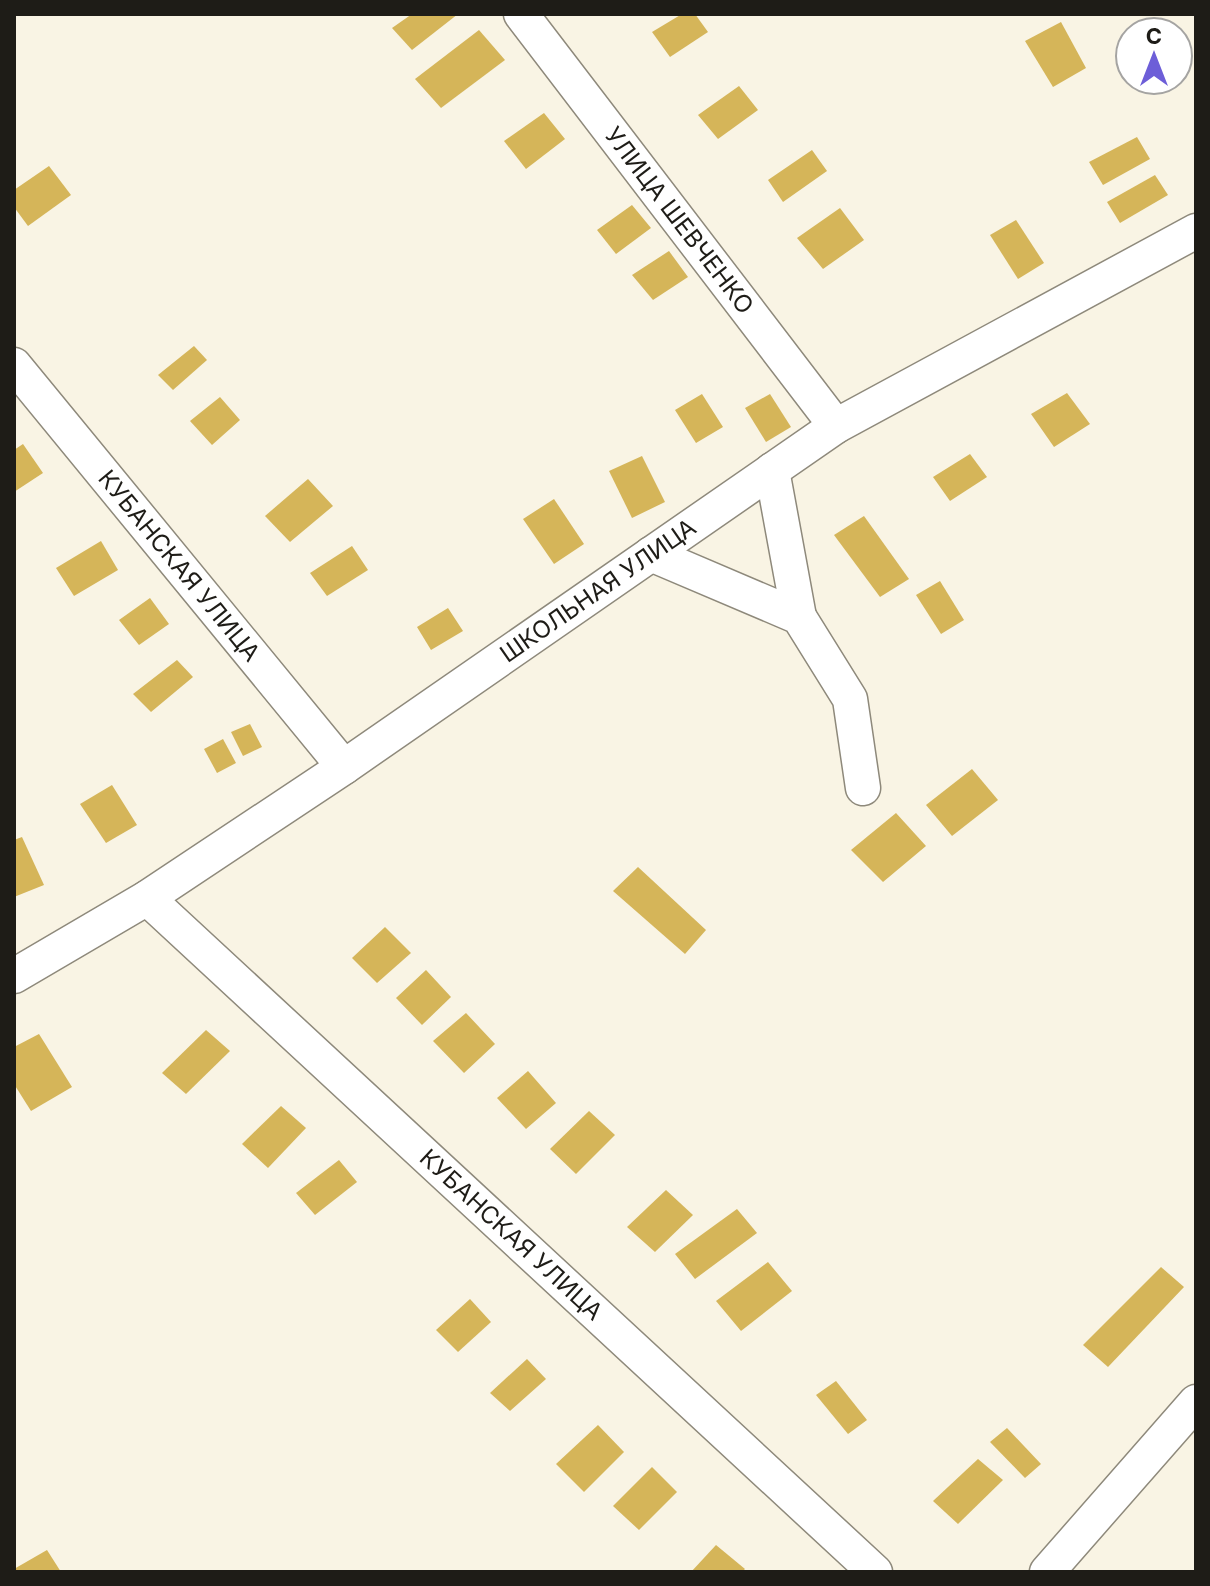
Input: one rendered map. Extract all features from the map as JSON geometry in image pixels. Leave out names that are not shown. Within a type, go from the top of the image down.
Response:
[{"type":"street","name":"УЛИЦА ШЕВЧЕНКО","points":[[521,14],[836,426]]},
{"type":"street","name":"ШКОЛЬНАЯ УЛИЦА","points":[[14,976],[147,898],[344,767],[836,426],[1196,231]]},
{"type":"street","name":"КУБАНСКАЯ УЛИЦА","points":[[14,365],[344,767]]},
{"type":"street","points":[[772,470],[799,617],[850,699],[863,788]]},
{"type":"street","points":[[651,554],[799,617]]},
{"type":"street","name":"КУБАНСКАЯ УЛИЦА","points":[[147,898],[875,1572]]},
{"type":"street","points":[[1047,1572],[1196,1402]]},
{"type":"building","points":[[412,14],[458,14],[412,50],[392,28]]},
{"type":"building","points":[[682,14],[695,14],[708,32],[670,57],[652,32]]},
{"type":"building","points":[[1061,22],[1086,68],[1053,87],[1025,41]]},
{"type":"building","points":[[479,30],[505,60],[441,108],[415,79]]},
{"type":"building","points":[[739,86],[758,110],[718,139],[698,115]]},
{"type":"building","points":[[544,113],[565,139],[526,169],[504,141]]},
{"type":"building","points":[[1137,137],[1150,159],[1103,185],[1089,162]]},
{"type":"building","points":[[812,150],[827,171],[783,202],[768,180]]},
{"type":"building","points":[[49,166],[71,195],[28,226],[14,207],[14,190]]},
{"type":"building","points":[[1155,175],[1168,195],[1120,223],[1107,202]]},
{"type":"building","points":[[632,205],[651,228],[616,254],[597,230]]},
{"type":"building","points":[[840,208],[864,240],[823,269],[797,238]]},
{"type":"building","points":[[1016,220],[1044,263],[1018,279],[990,235]]},
{"type":"building","points":[[669,251],[688,277],[653,300],[632,275]]},
{"type":"building","points":[[194,346],[207,360],[173,390],[158,375]]},
{"type":"building","points":[[1067,393],[1090,424],[1054,447],[1031,414]]},
{"type":"building","points":[[702,394],[723,427],[696,443],[675,410]]},
{"type":"building","points":[[770,394],[791,427],[766,442],[745,408]]},
{"type":"building","points":[[220,397],[240,420],[212,445],[190,421]]},
{"type":"building","points":[[23,444],[43,473],[14,492],[14,450]]},
{"type":"building","points":[[970,454],[987,477],[950,501],[933,477]]},
{"type":"building","points":[[642,456],[665,502],[632,518],[609,471]]},
{"type":"building","points":[[308,479],[333,506],[290,542],[265,516]]},
{"type":"building","points":[[554,499],[584,544],[554,564],[523,519]]},
{"type":"building","points":[[864,516],[909,579],[880,597],[834,535]]},
{"type":"building","points":[[101,541],[118,570],[74,596],[56,568]]},
{"type":"building","points":[[352,546],[368,570],[327,596],[310,573]]},
{"type":"building","points":[[940,581],[964,620],[941,634],[916,595]]},
{"type":"building","points":[[150,598],[169,624],[139,645],[119,620]]},
{"type":"building","points":[[448,608],[463,631],[431,650],[417,627]]},
{"type":"building","points":[[177,660],[193,677],[151,712],[133,694]]},
{"type":"building","points":[[250,724],[262,747],[243,756],[231,732]]},
{"type":"building","points":[[223,739],[236,763],[217,773],[204,749]]},
{"type":"building","points":[[972,769],[998,800],[952,836],[926,805]]},
{"type":"building","points":[[112,785],[137,825],[106,843],[80,804]]},
{"type":"building","points":[[896,813],[926,846],[883,882],[851,850]]},
{"type":"building","points":[[22,837],[44,885],[14,897],[14,840]]},
{"type":"building","points":[[638,867],[706,930],[685,954],[613,891]]},
{"type":"building","points":[[385,927],[411,953],[377,983],[352,958]]},
{"type":"building","points":[[426,970],[451,997],[422,1025],[396,998]]},
{"type":"building","points":[[466,1013],[495,1044],[464,1073],[433,1041]]},
{"type":"building","points":[[206,1030],[230,1051],[186,1094],[162,1073]]},
{"type":"building","points":[[39,1034],[72,1087],[31,1111],[14,1084],[14,1047]]},
{"type":"building","points":[[528,1071],[556,1103],[526,1129],[497,1098]]},
{"type":"building","points":[[281,1106],[306,1128],[268,1168],[242,1144]]},
{"type":"building","points":[[589,1111],[615,1135],[576,1174],[550,1149]]},
{"type":"building","points":[[339,1160],[357,1182],[315,1215],[296,1193]]},
{"type":"building","points":[[666,1190],[693,1215],[655,1252],[627,1227]]},
{"type":"building","points":[[737,1209],[757,1233],[695,1279],[675,1254]]},
{"type":"building","points":[[768,1262],[792,1291],[741,1331],[716,1301]]},
{"type":"building","points":[[1161,1267],[1184,1287],[1108,1367],[1083,1345]]},
{"type":"building","points":[[470,1299],[491,1322],[458,1352],[436,1330]]},
{"type":"building","points":[[527,1359],[546,1379],[510,1411],[490,1393]]},
{"type":"building","points":[[836,1381],[867,1420],[848,1434],[816,1395]]},
{"type":"building","points":[[598,1425],[624,1452],[584,1492],[556,1464]]},
{"type":"building","points":[[1007,1428],[1041,1464],[1025,1478],[990,1442]]},
{"type":"building","points":[[978,1459],[1003,1480],[958,1524],[933,1501]]},
{"type":"building","points":[[652,1467],[677,1492],[639,1530],[613,1506]]},
{"type":"building","points":[[716,1545],[745,1569],[742,1572],[691,1572]]},
{"type":"building","points":[[47,1550],[61,1572],[14,1572],[14,1569]]}]
